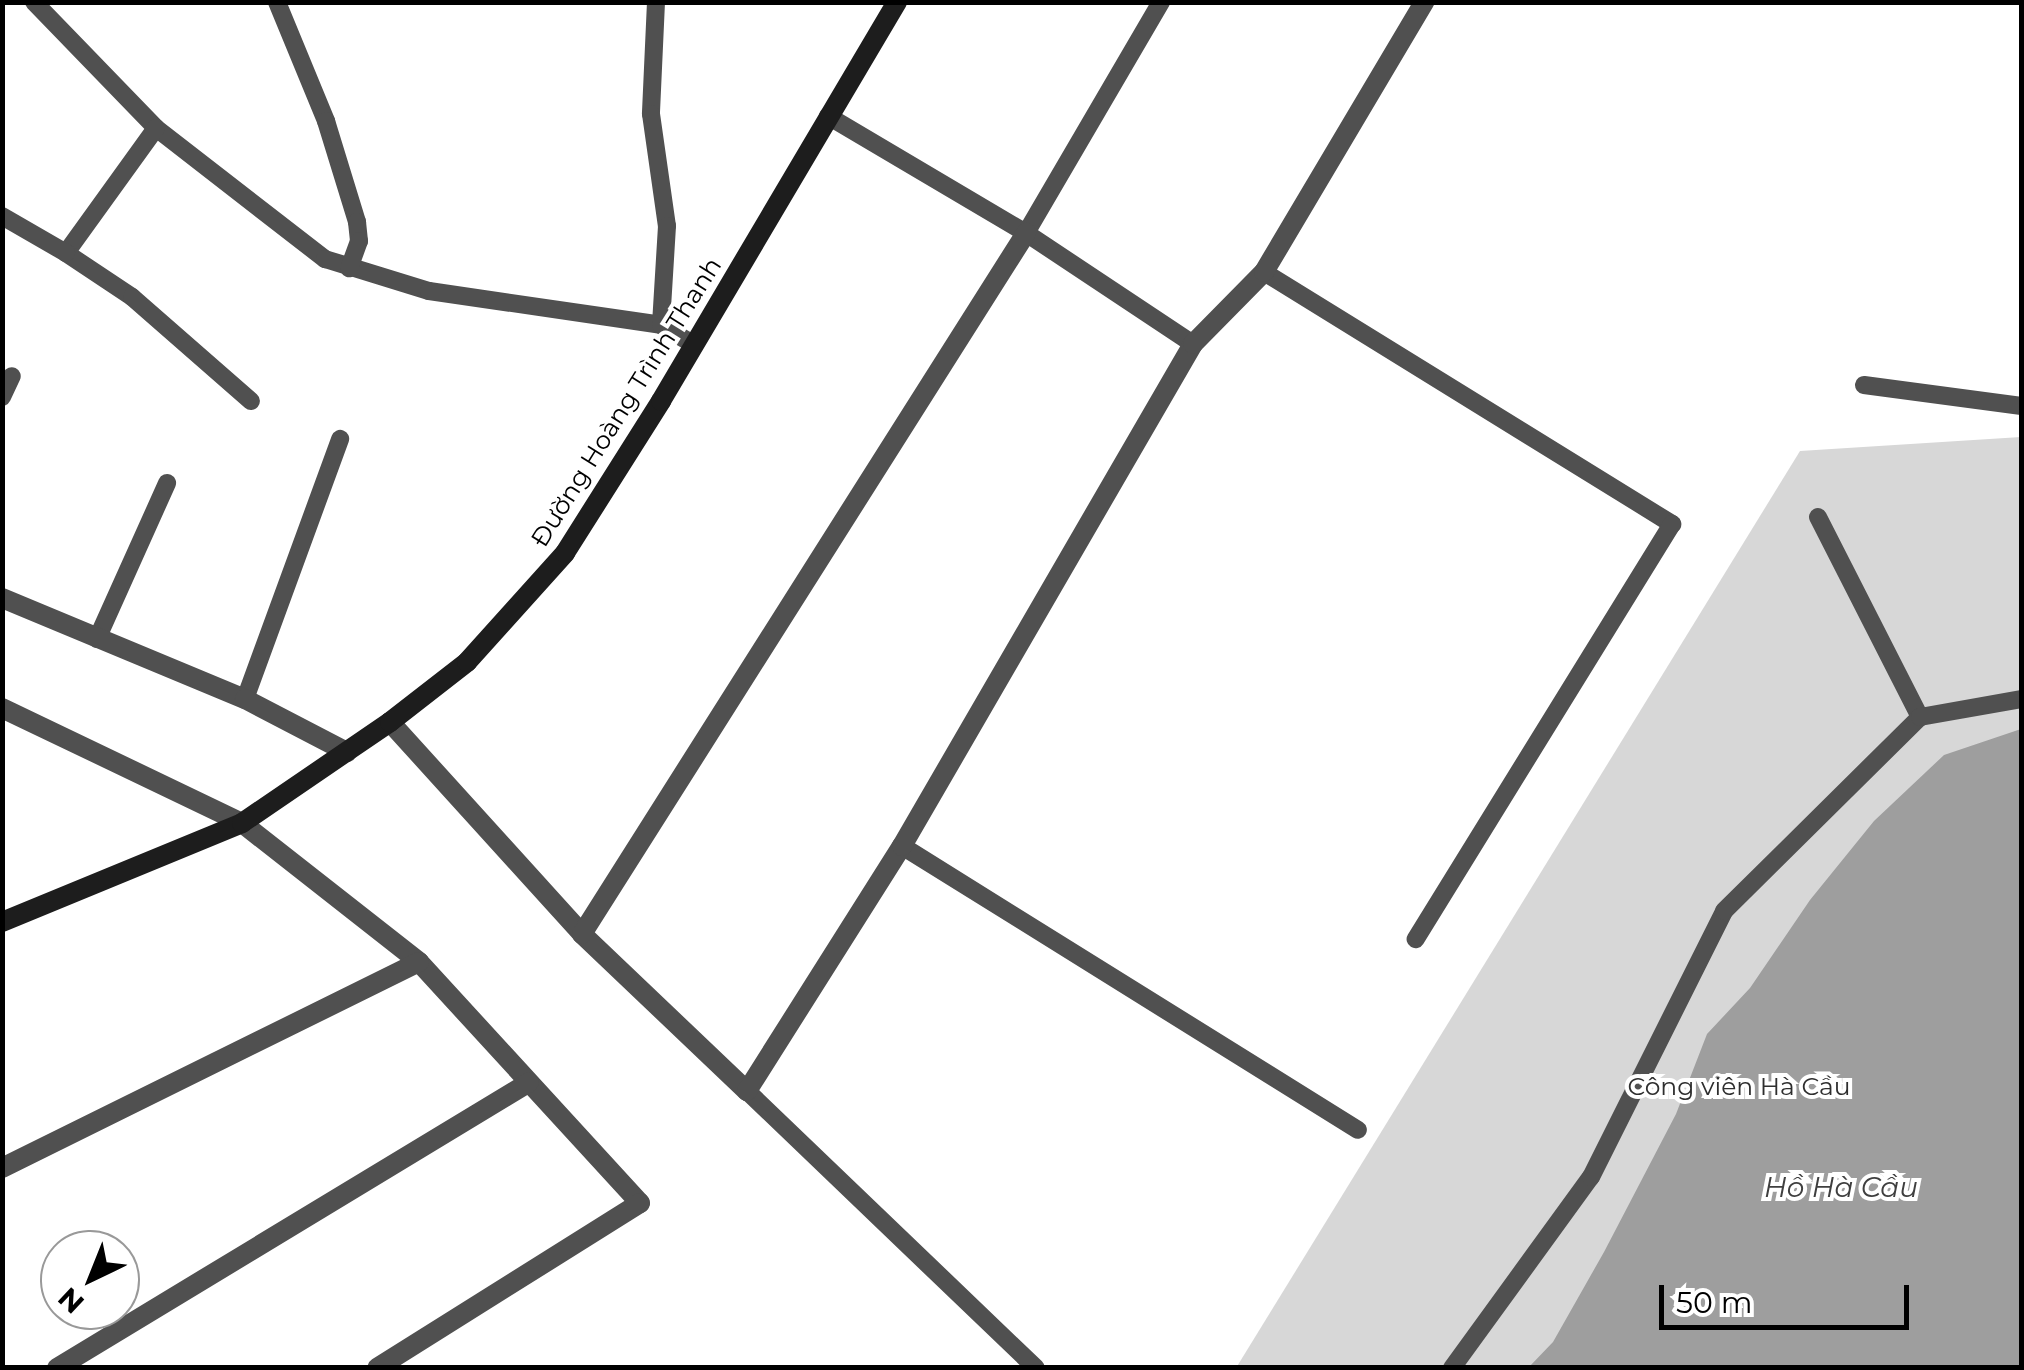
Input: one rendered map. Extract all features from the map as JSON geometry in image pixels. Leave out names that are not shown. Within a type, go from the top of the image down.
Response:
[{"type":"street","name":"Đường Hoàng Trình Thanh","points":[[2,922],[242,823],[390,722],[467,662],[565,552],[694,346],[897,2]]},
{"type":"street","points":[[390,722],[582,934],[747,1091],[902,846],[1193,344],[1264,272],[1424,2]]},
{"type":"street","points":[[582,934],[1026,233]]},
{"type":"street","points":[[2,598],[245,699],[347,752]]},
{"type":"street","points":[[2,708],[242,823],[419,962],[640,1203],[377,1368]]},
{"type":"street","points":[[2,1168],[419,962]]},
{"type":"street","points":[[58,1368],[528,1083]]},
{"type":"lane","points":[[34,2],[156,128],[325,259],[429,292],[661,325],[694,346]]},
{"type":"lane","points":[[278,2],[326,121],[358,222],[359,241],[349,268]]},
{"type":"lane","points":[[656,2],[651,114],[667,226],[661,325]]},
{"type":"lane","points":[[1026,233],[1161,2]]},
{"type":"lane","points":[[828,116],[1026,233],[1193,344]]},
{"type":"lane","points":[[66,253],[156,128]]},
{"type":"lane","points":[[2,216],[132,297],[251,400]]},
{"type":"lane","points":[[1264,272],[1672,524],[1416,939]]},
{"type":"lane","points":[[2,396],[12,376]]},
{"type":"lane","points":[[1864,385],[2022,406]]},
{"type":"lane","points":[[245,699],[340,439]]},
{"type":"lane","points":[[97,639],[167,483]]},
{"type":"lane","points":[[1818,517],[1920,717]]},
{"type":"lane","points":[[1452,1368],[1591,1177],[1724,911],[1920,717],[2022,700]]},
{"type":"lane","points":[[902,846],[1358,1130]]},
{"type":"lane","points":[[747,1091],[1036,1368]]},
{"type":"green space","name":"Công viên Hà Cầu","points":[[2021,437],[2021,1367],[1236,1368],[1800,451]]},
{"type":"water","name":"Hồ Hà Cầu","points":[[2021,729],[2021,1367],[1529,1367],[1553,1342],[1604,1252],[1676,1114],[1707,1034],[1750,988],[1810,900],[1874,821],[1944,755]]}]
